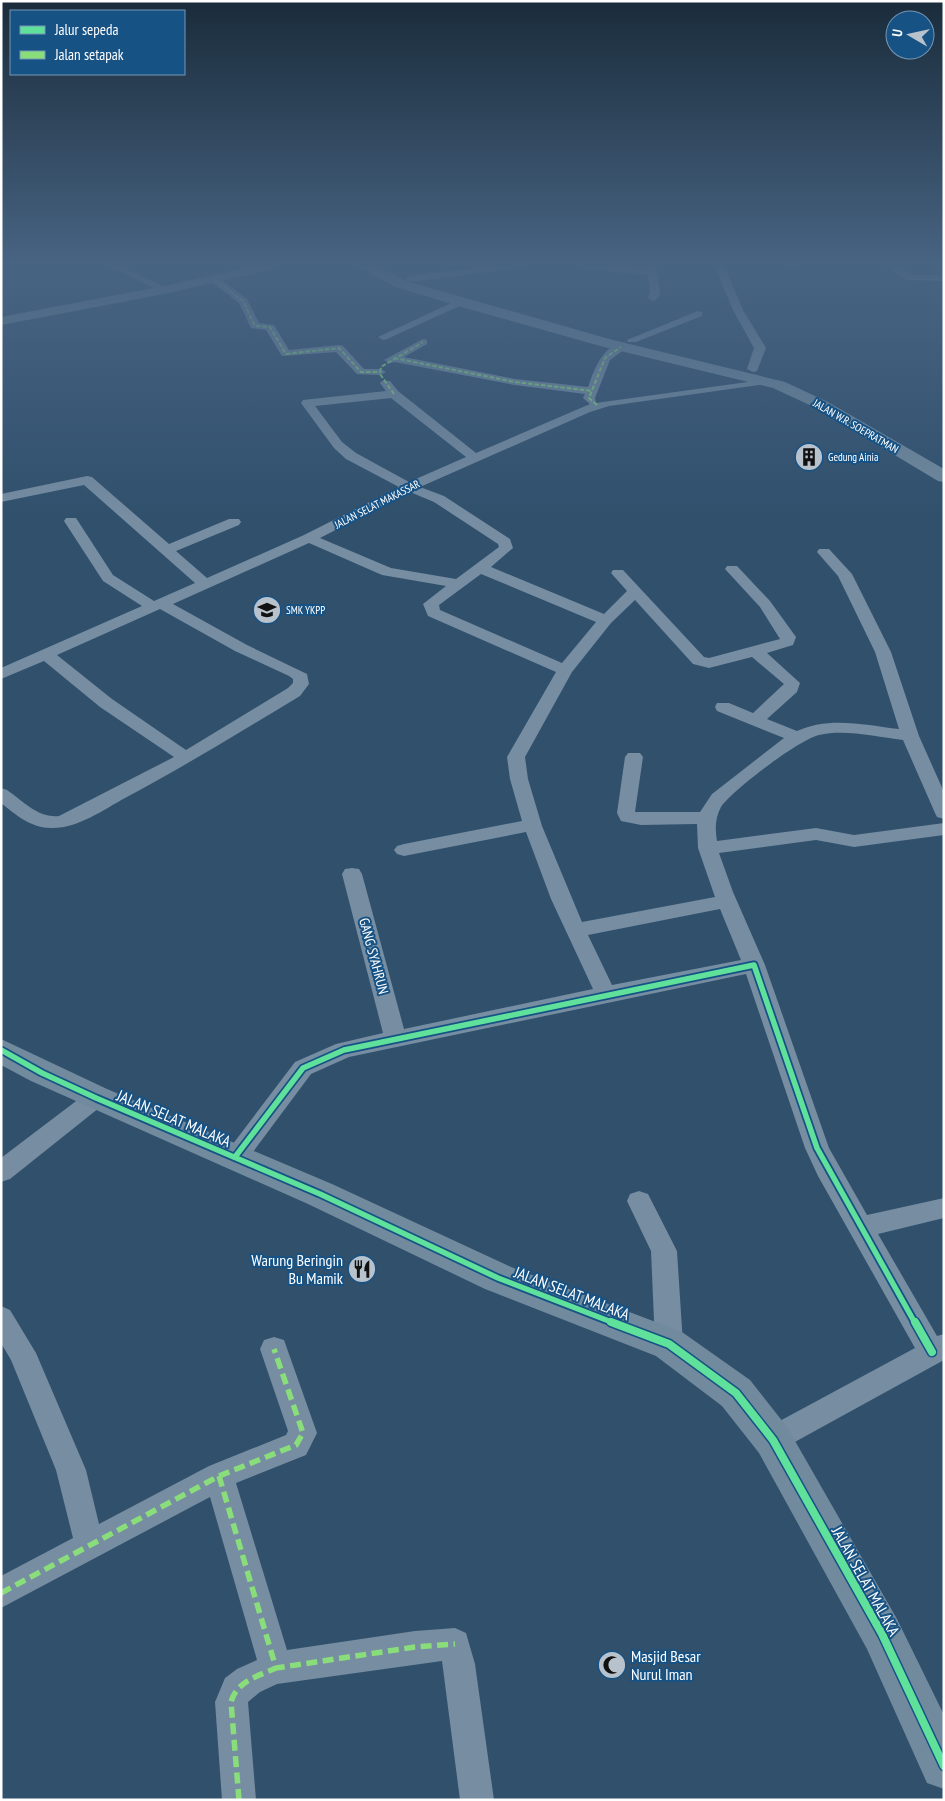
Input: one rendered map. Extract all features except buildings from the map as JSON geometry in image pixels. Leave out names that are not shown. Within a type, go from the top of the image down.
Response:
[{"type":"street","points":[[283,349],[286,354],[330,349]]},
{"type":"street","points":[[340,349],[361,372],[380,372]]},
{"type":"street","points":[[410,349],[382,365],[380,372],[394,394],[474,457]]},
{"type":"street","points":[[597,405],[589,399],[605,358],[618,349]]},
{"type":"street","name":"JALAN W.R. SOEPRATMAN","points":[[648,349],[766,381],[792,385]]},
{"type":"street","name":"JALAN W.R. SOEPRATMAN","points":[[654,349],[753,370],[837,400],[923,457],[944,478]]},
{"type":"street","points":[[753,370],[760,349]]},
{"type":"street","points":[[394,358],[515,382],[592,391]]},
{"type":"street","name":"JALAN SELAT MAKASSAR","points":[[1,674],[310,538],[409,487],[474,457],[597,405],[766,381]]},
{"type":"street","points":[[394,394],[307,403],[344,451],[409,487],[439,499],[506,542],[506,548],[431,604],[432,613],[565,670]]},
{"type":"street","points":[[1,498],[87,480],[204,584]]},
{"type":"street","points":[[1,794],[42,824],[62,823],[186,758],[294,692],[301,684],[301,677],[156,605],[108,578],[71,521]]},
{"type":"street","points":[[165,551],[234,522]]},
{"type":"street","points":[[310,538],[387,572],[459,584]]},
{"type":"street","points":[[824,552],[844,574],[883,652],[910,736],[944,813]]},
{"type":"street","points":[[479,568],[606,620]]},
{"type":"street","points":[[618,574],[699,660],[709,663],[787,642],[788,637],[765,604],[732,569]]},
{"type":"street","points":[[606,994],[574,930],[532,825],[516,767],[516,757],[565,670],[606,620],[635,591]]},
{"type":"street","points":[[755,652],[792,683],[791,688],[756,720]]},
{"type":"street","points":[[47,655],[106,703],[186,758]]},
{"type":"street","points":[[723,707],[797,737]]},
{"type":"street","points":[[773,1440],[938,1349],[861,1228],[817,1148],[754,965],[708,848],[707,818],[718,798],[797,737],[813,730],[832,728],[910,736]]},
{"type":"street","points":[[634,757],[626,813],[628,817],[641,819],[707,818]]},
{"type":"street","points":[[404,850],[532,825]]},
{"type":"street","points":[[708,848],[816,834],[848,841],[944,829]]},
{"type":"street","name":"GANG SYAHRUN","points":[[352,874],[396,1039]]},
{"type":"street","points":[[574,930],[728,900]]},
{"type":"street","points":[[235,1157],[303,1068],[344,1050],[606,994],[754,965]]},
{"type":"street","name":"JALAN SELAT MALAKA","points":[[1,1050],[42,1073],[96,1098],[235,1157],[498,1278],[669,1344],[736,1393],[773,1440],[882,1634],[944,1766]]},
{"type":"street","points":[[1,1172],[96,1098]]},
{"type":"street","points":[[640,1201],[664,1251],[669,1344]]},
{"type":"street","points":[[861,1228],[944,1208]]},
{"type":"street","points":[[1,1318],[22,1353],[71,1470],[90,1546]]},
{"type":"street","points":[[1,1593],[219,1476],[296,1445],[303,1437],[274,1349]]},
{"type":"street","points":[[219,1476],[276,1668]]},
{"type":"street","points":[[239,1800],[231,1702],[232,1694],[238,1687],[276,1668],[415,1647],[455,1644],[460,1664],[477,1800]]},
{"type":"marked path","points":[[283,349],[286,354],[330,349]]},
{"type":"marked path","points":[[340,349],[361,372],[380,372]]},
{"type":"marked path","points":[[394,394],[380,374],[381,367],[411,349]]},
{"type":"marked path","points":[[597,405],[589,398],[605,358],[618,349]]},
{"type":"marked path","points":[[394,358],[515,382],[592,391]]},
{"type":"marked path","points":[[1,1593],[219,1476],[296,1445],[303,1433],[274,1349]]},
{"type":"marked path","points":[[219,1476],[276,1668],[415,1647],[455,1644]]},
{"type":"marked path","points":[[239,1800],[231,1702],[237,1689],[248,1680],[276,1668]]},
{"type":"cycle path","points":[[235,1157],[303,1068],[344,1050],[606,994],[754,965],[817,1148],[827,1169],[932,1352]]},
{"type":"cycle path","points":[[1,1050],[42,1073],[96,1098],[320,1194],[498,1278],[669,1344],[736,1393],[773,1440],[882,1634],[944,1766]]},
{"type":"place","name":"Gedung Ainia","points":[[809,457]]},
{"type":"place","name":"SMK YKPP","points":[[267,610]]},
{"type":"place","name":"Warung Beringin Bu Mamik","points":[[362,1269]]},
{"type":"place","name":"Masjid Besar Nurul Iman","points":[[612,1665]]}]
